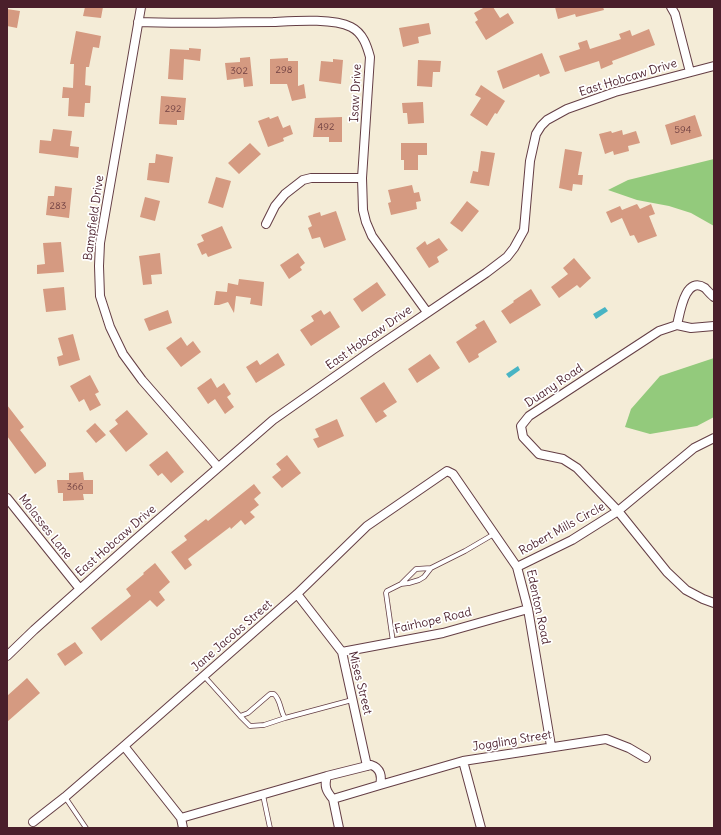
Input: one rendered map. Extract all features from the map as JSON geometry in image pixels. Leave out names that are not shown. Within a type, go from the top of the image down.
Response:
[{"type":"street","name":"Bampfield Drive","points":[[141,7],[100,243],[100,296],[110,326],[123,354],[142,380],[218,467]]},
{"type":"street","points":[[671,7],[675,14],[690,72]]},
{"type":"street","name":"Isaw Drive","points":[[138,22],[179,24],[314,21],[340,23],[352,27],[361,36],[366,44],[370,57],[362,178],[363,210],[372,236],[427,312]]},
{"type":"street","name":"East Hobcaw Drive","points":[[7,656],[218,467],[273,420],[507,257],[524,230],[530,161],[536,134],[547,120],[567,110],[615,92],[714,66]]},
{"type":"street","points":[[266,224],[275,206],[285,194],[303,180],[311,178],[362,178]]},
{"type":"street","points":[[677,325],[685,295],[690,288],[697,285],[704,288],[714,297]]},
{"type":"street","name":"Duany Road","points":[[618,511],[578,468],[563,459],[539,454],[522,437],[521,426],[529,416],[659,331],[677,325],[691,328],[714,326]]},
{"type":"street","name":"Robert Mills Circle","points":[[517,568],[572,540],[618,511],[694,448],[714,438]]},
{"type":"street","name":"Edenton Road","points":[[447,471],[453,474],[517,568],[528,609],[551,746]]},
{"type":"street","name":"Jane Jacobs Street","points":[[33,822],[65,797],[297,594],[367,526],[447,471]]},
{"type":"street","name":"Molasses Lane","points":[[7,498],[80,590]]},
{"type":"street","name":"Robert Mills Circle","points":[[618,511],[667,572],[681,586],[702,599],[714,603]]},
{"type":"street","name":"Mises Street","points":[[297,594],[342,652],[367,766]]},
{"type":"street","name":"Fairhope Road","points":[[342,652],[444,633],[528,609]]},
{"type":"street","name":"Joggling Street","points":[[333,799],[463,761],[551,746],[606,739],[629,748],[646,758]]},
{"type":"street","points":[[124,746],[181,818],[183,828]]},
{"type":"street","points":[[463,761],[481,828]]},
{"type":"street","points":[[181,818],[327,776],[371,765],[376,767],[380,772],[382,778],[380,785]]},
{"type":"street","points":[[327,776],[325,788],[333,799],[339,828]]},
{"type":"lane","points":[[401,584],[419,580],[424,577],[431,568],[494,534]]},
{"type":"lane","points":[[393,642],[386,593],[387,591],[401,584],[416,569],[431,568]]},
{"type":"lane","points":[[204,676],[250,726],[273,722],[352,700]]},
{"type":"lane","points":[[240,716],[248,713],[267,696],[274,694],[285,718]]},
{"type":"lane","points":[[263,795],[270,828]]},
{"type":"lane","points":[[65,797],[86,828]]},
{"type":"green space","points":[[714,159],[714,226],[691,213],[669,206],[637,200],[608,190],[628,180]]},
{"type":"green space","points":[[714,358],[714,417],[697,426],[650,434],[625,427],[631,409],[660,376]]},
{"type":"water","points":[[605,307],[608,311],[596,319],[593,314]]},
{"type":"water","points":[[518,366],[520,370],[509,378],[506,374]]},
{"type":"building","points":[[85,7],[103,7],[101,18],[83,16]]},
{"type":"building","points":[[485,7],[493,7],[500,18],[508,13],[514,23],[486,40],[475,22],[478,20],[474,13]]},
{"type":"building","points":[[555,7],[603,7],[604,10],[576,17],[575,14],[558,19]]},
{"type":"building","points":[[7,9],[20,11],[17,28],[7,26]]},
{"type":"building","points":[[429,23],[431,34],[418,37],[419,43],[403,47],[399,28]]},
{"type":"building","points":[[649,29],[655,45],[612,61],[613,64],[601,69],[599,61],[565,72],[559,56],[580,49],[578,43],[587,40],[590,49],[621,39],[619,34],[630,30],[632,36]]},
{"type":"building","points":[[76,31],[101,36],[99,48],[93,47],[89,67],[86,67],[85,85],[91,86],[90,103],[85,103],[84,117],[68,116],[69,98],[62,98],[63,87],[73,88],[74,64],[70,64]]},
{"type":"building","points":[[189,48],[201,49],[200,61],[184,59],[183,80],[168,79],[170,49],[189,50]]},
{"type":"building","points":[[542,53],[550,73],[540,77],[539,74],[503,89],[497,71]]},
{"type":"building","points":[[250,57],[253,86],[244,87],[243,78],[227,80],[225,63],[240,62],[240,58]]},
{"type":"building","points":[[288,58],[288,61],[298,61],[298,86],[304,84],[306,98],[292,101],[287,84],[270,84],[270,59]]},
{"type":"building","points":[[333,59],[343,60],[341,84],[319,81],[321,61],[333,62]]},
{"type":"building","points":[[418,60],[441,61],[440,72],[433,72],[432,87],[417,86]]},
{"type":"building","points":[[481,85],[505,101],[487,126],[470,115],[481,98],[475,95]]},
{"type":"building","points":[[161,96],[186,98],[184,120],[177,120],[177,125],[159,124]]},
{"type":"building","points":[[423,102],[424,123],[408,124],[407,113],[403,113],[402,103]]},
{"type":"building","points":[[695,115],[702,136],[671,145],[665,125]]},
{"type":"building","points":[[278,116],[283,128],[290,125],[293,134],[283,138],[284,141],[268,147],[258,121],[269,117],[270,119]]},
{"type":"building","points":[[342,117],[342,142],[329,142],[329,137],[313,137],[315,118]]},
{"type":"building","points":[[53,129],[72,131],[70,146],[79,147],[78,158],[39,153],[40,140],[51,141]]},
{"type":"building","points":[[622,130],[623,135],[636,131],[640,143],[628,146],[629,151],[614,155],[613,151],[605,154],[599,134],[611,131],[612,133]]},
{"type":"building","points":[[250,143],[261,154],[239,174],[228,163]]},
{"type":"building","points":[[401,143],[427,143],[427,155],[418,155],[418,170],[404,170],[404,160],[401,160]]},
{"type":"building","points":[[565,149],[582,152],[578,175],[583,175],[582,185],[573,184],[572,191],[559,188]]},
{"type":"building","points":[[481,151],[495,153],[489,186],[470,183],[473,171],[478,172]]},
{"type":"building","points":[[156,154],[173,157],[169,183],[147,180],[149,163],[155,163]]},
{"type":"building","points":[[216,177],[231,181],[223,208],[208,203]]},
{"type":"building","points":[[412,185],[414,193],[419,192],[421,201],[416,202],[417,209],[391,215],[388,203],[391,202],[388,190]]},
{"type":"building","points":[[55,186],[72,188],[69,218],[46,215],[48,196],[54,196]]},
{"type":"building","points":[[145,197],[160,201],[155,221],[140,217]]},
{"type":"building","points":[[467,201],[479,211],[462,232],[450,223]]},
{"type":"building","points":[[637,204],[640,209],[651,204],[655,214],[649,216],[657,236],[638,243],[634,235],[630,236],[622,218],[611,223],[606,212],[620,206],[622,210]]},
{"type":"building","points":[[336,211],[346,240],[324,248],[320,237],[312,239],[308,228],[312,226],[308,216],[320,212],[321,216]]},
{"type":"building","points":[[222,226],[232,248],[208,257],[206,253],[202,255],[197,244],[204,241],[201,235]]},
{"type":"building","points":[[439,238],[448,250],[437,257],[439,262],[429,268],[416,248],[425,241],[427,245]]},
{"type":"building","points":[[61,242],[64,272],[37,274],[37,265],[45,264],[43,243]]},
{"type":"building","points":[[160,253],[162,274],[151,275],[152,284],[143,285],[139,256]]},
{"type":"building","points":[[298,253],[305,263],[300,267],[302,270],[289,279],[280,265]]},
{"type":"building","points":[[574,258],[591,278],[580,288],[577,285],[559,298],[551,287],[568,274],[563,268]]},
{"type":"building","points":[[239,279],[264,282],[262,306],[250,304],[251,298],[236,296],[234,313],[228,302],[214,305],[216,291],[227,292],[228,283],[238,285]]},
{"type":"building","points":[[377,282],[386,295],[362,312],[353,299]]},
{"type":"building","points":[[64,287],[66,310],[46,312],[43,289]]},
{"type":"building","points":[[531,289],[541,305],[510,324],[501,311]]},
{"type":"building","points":[[168,310],[172,323],[149,331],[144,319]]},
{"type":"building","points":[[321,310],[324,315],[330,311],[340,327],[311,346],[300,330],[314,321],[311,316]]},
{"type":"building","points":[[484,320],[497,342],[478,354],[479,357],[469,363],[456,342],[477,328],[475,325]]},
{"type":"building","points":[[73,334],[80,360],[59,366],[57,357],[63,355],[58,338]]},
{"type":"building","points":[[181,337],[187,346],[193,341],[201,352],[181,367],[166,348]]},
{"type":"building","points":[[278,353],[285,365],[256,383],[246,367],[257,360],[260,365]]},
{"type":"building","points":[[430,354],[440,368],[417,383],[408,369]]},
{"type":"building","points":[[90,375],[99,392],[95,394],[101,405],[90,411],[84,399],[79,402],[70,386]]},
{"type":"building","points":[[211,378],[217,388],[224,383],[231,394],[227,397],[234,407],[225,414],[215,399],[208,404],[197,388]]},
{"type":"building","points":[[384,382],[397,402],[383,411],[387,416],[376,423],[360,398]]},
{"type":"building","points":[[7,405],[24,427],[20,430],[46,463],[46,466],[35,474],[7,436]]},
{"type":"building","points":[[127,410],[148,434],[126,452],[109,431],[118,424],[115,420]]},
{"type":"building","points":[[337,419],[344,436],[318,448],[313,439],[319,437],[315,429]]},
{"type":"building","points":[[95,423],[106,435],[96,443],[86,431]]},
{"type":"building","points":[[167,451],[184,472],[171,483],[162,473],[158,476],[149,465]]},
{"type":"building","points":[[287,455],[301,473],[282,488],[272,477],[281,470],[276,464]]},
{"type":"building","points":[[83,472],[84,480],[93,480],[93,494],[83,494],[84,500],[63,501],[63,493],[58,493],[57,480],[69,480],[69,473]]},
{"type":"building","points":[[254,484],[261,493],[254,499],[259,505],[250,512],[255,517],[245,525],[241,520],[231,529],[230,527],[188,559],[192,565],[185,570],[171,552],[187,540],[184,536],[206,519],[208,521]]},
{"type":"building","points":[[155,563],[170,582],[159,592],[165,600],[157,607],[150,600],[101,641],[91,628],[131,596],[126,589]]},
{"type":"building","points":[[75,642],[83,653],[65,666],[57,654]]},
{"type":"building","points":[[27,678],[40,693],[7,722],[7,696]]}]
